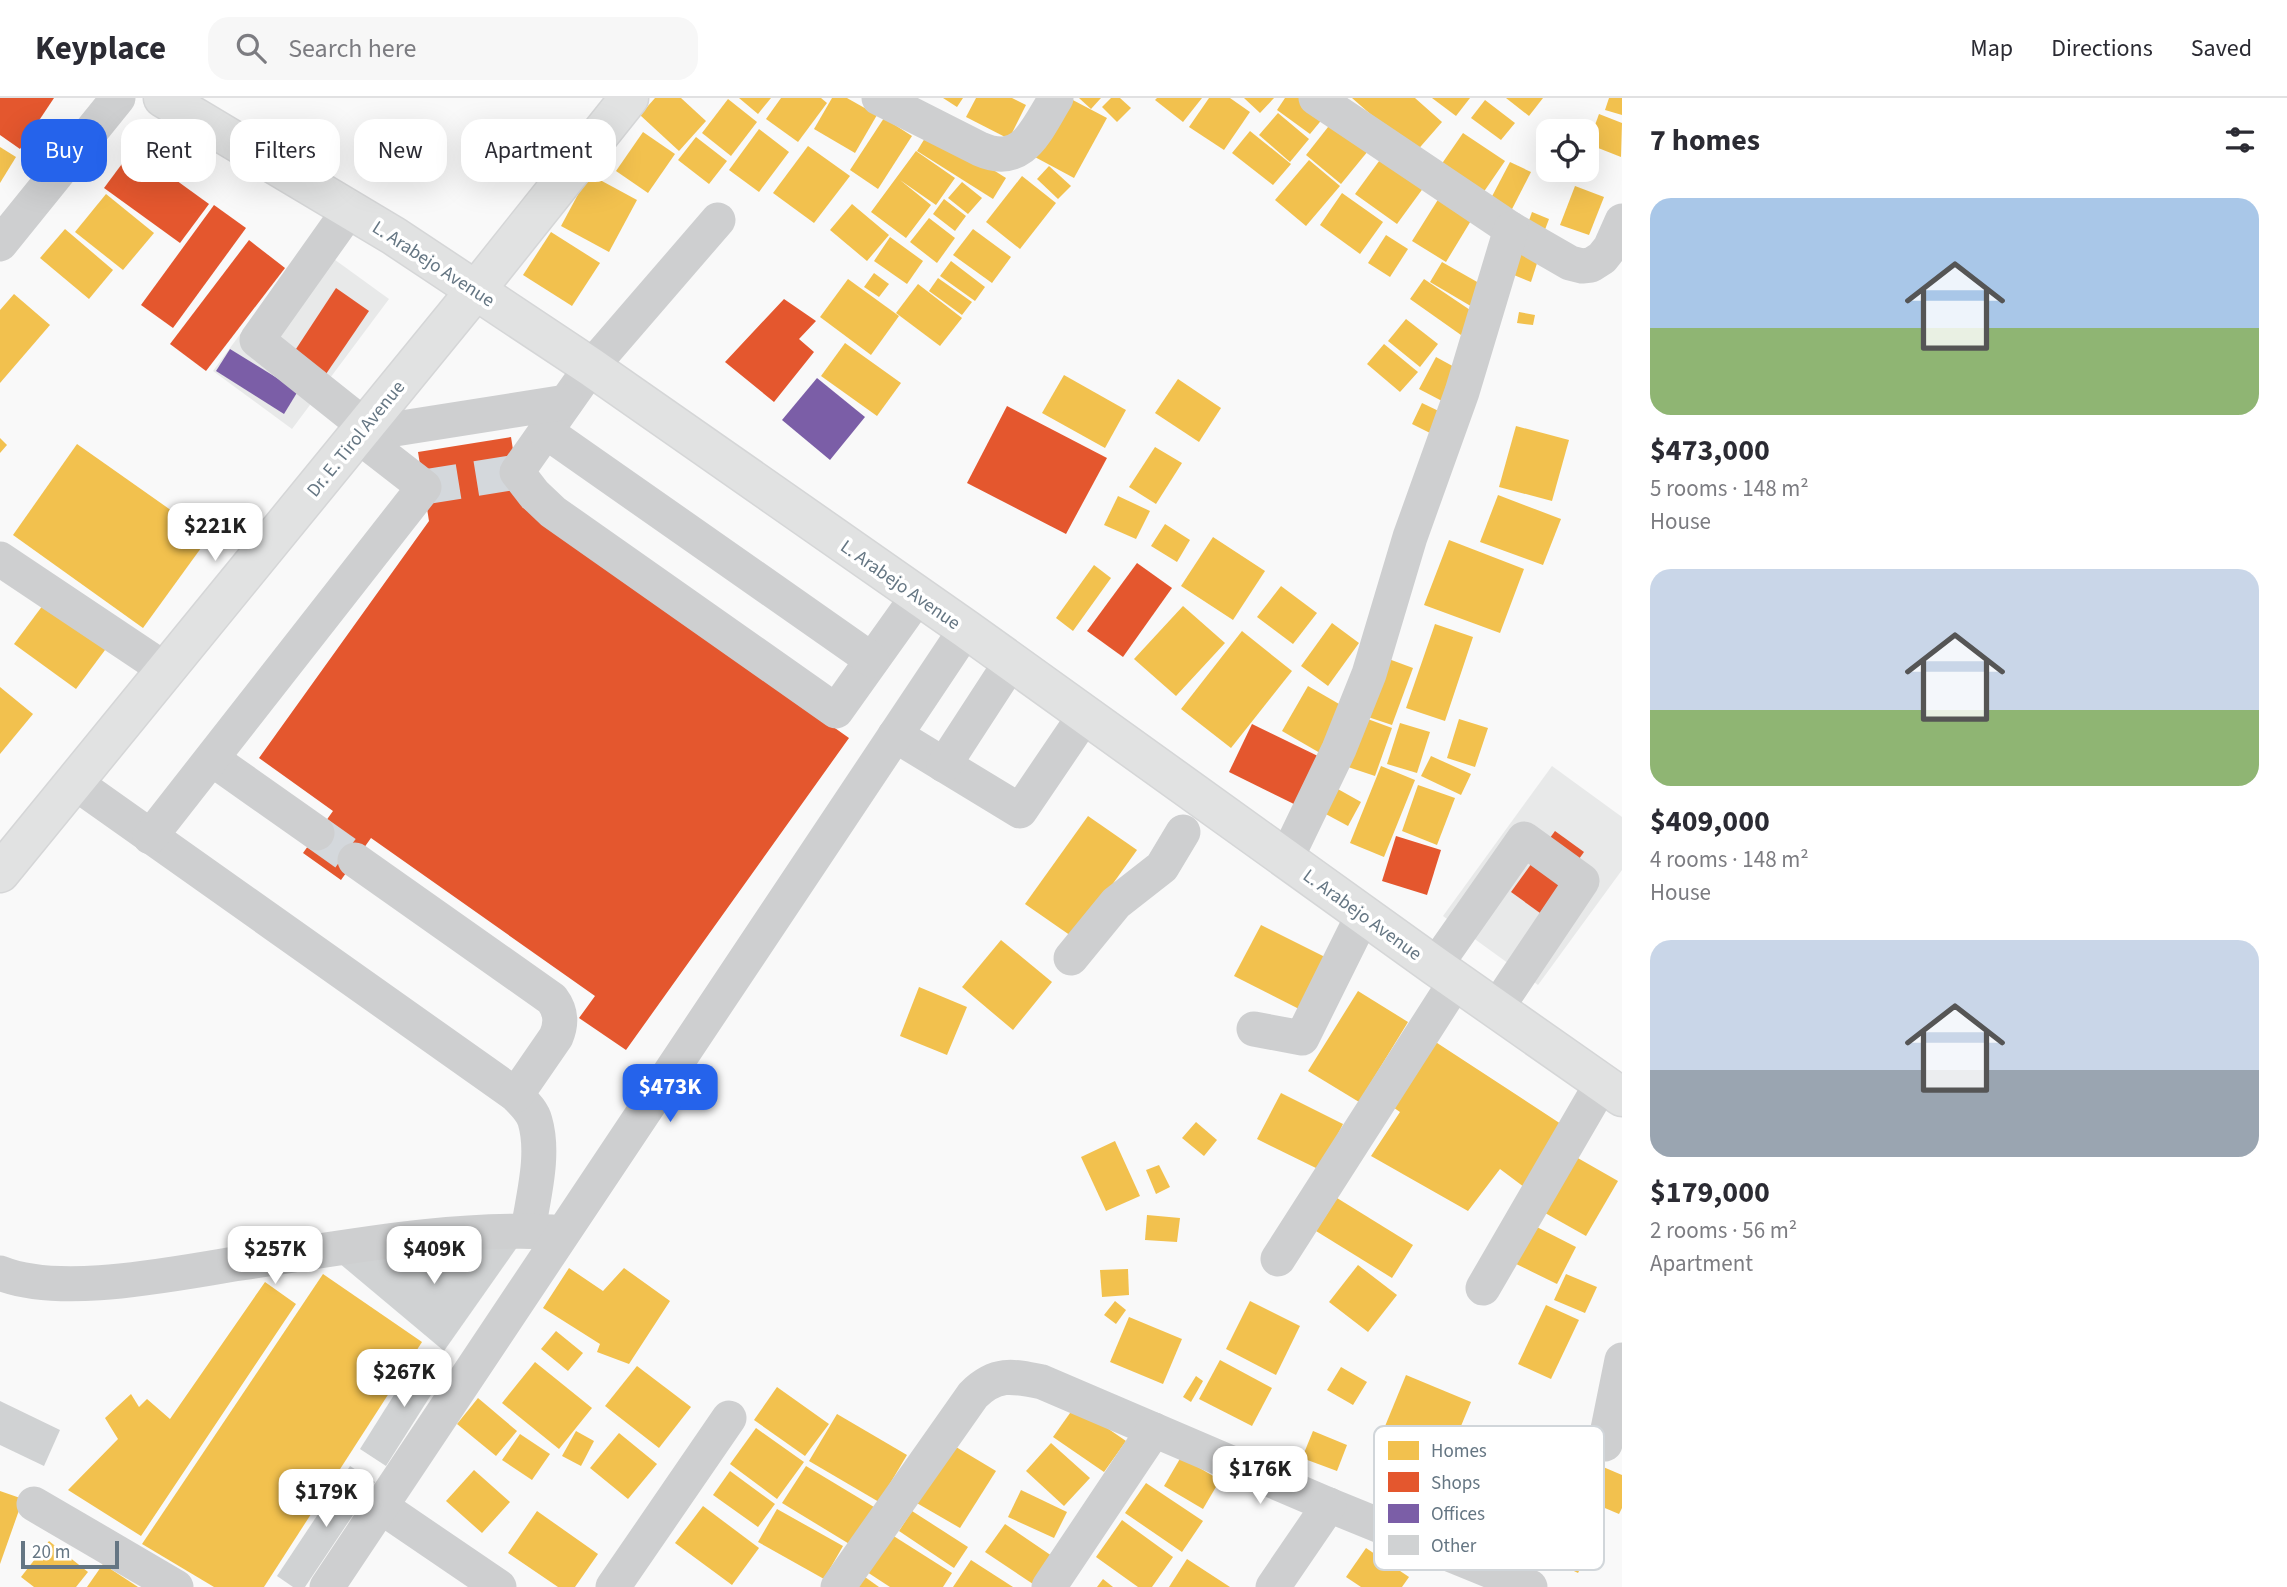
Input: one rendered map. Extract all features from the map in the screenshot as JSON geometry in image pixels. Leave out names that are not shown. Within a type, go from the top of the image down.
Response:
[{"type":"main road","name":"L. Arabejo Avenue","points":[[163,98],[351,209],[591,368],[966,629],[1363,915],[1612,1090]]},
{"type":"main road","name":"Dr. E. Tirol Avenue","points":[[1,870],[476,290],[629,98]]},
{"type":"street","points":[[0,244],[118,98]]},
{"type":"street","points":[[879,98],[992,155],[1005,156],[1016,153],[1025,144],[1056,98]]},
{"type":"street","points":[[1327,101],[1511,229],[1563,260],[1582,266],[1591,265],[1602,258],[1610,248],[1622,221]]},
{"type":"street","points":[[150,837],[424,487],[257,340],[351,209]]},
{"type":"street","points":[[718,220],[591,368],[517,472],[553,512],[836,711],[918,596]]},
{"type":"street","points":[[1286,859],[1339,748],[1369,674],[1414,526],[1462,392],[1511,229]]},
{"type":"street","points":[[361,431],[566,402]]},
{"type":"street","points":[[545,431],[872,660]]},
{"type":"street","points":[[0,559],[166,670]]},
{"type":"street","points":[[327,1587],[966,629]]},
{"type":"street","points":[[944,765],[1011,662]]},
{"type":"street","points":[[895,735],[1020,811],[1085,715]]},
{"type":"street","points":[[212,759],[317,834]]},
{"type":"street","points":[[74,782],[516,1095],[535,1120],[538,1137],[539,1155],[528,1231]]},
{"type":"street","points":[[1071,958],[1116,903],[1162,867],[1183,832]]},
{"type":"street","points":[[1278,1259],[1524,839],[1582,881],[1496,1009]]},
{"type":"street","points":[[355,860],[552,999],[558,1006],[560,1027],[556,1037],[516,1095]]},
{"type":"street","points":[[1254,1029],[1302,1038],[1363,915]]},
{"type":"street","points":[[1483,1288],[1612,1090]]},
{"type":"street","points":[[0,1273],[13,1278],[48,1283],[120,1282],[437,1235],[528,1231],[563,1233]]},
{"type":"street","points":[[1605,1444],[1622,1360]]},
{"type":"street","points":[[838,1587],[973,1395],[984,1384],[999,1377],[1020,1377],[1042,1382],[1374,1523]]},
{"type":"street","points":[[613,1587],[729,1418]]},
{"type":"street","points":[[1049,1587],[1154,1430]]},
{"type":"street","points":[[34,1504],[176,1587]]},
{"type":"street","points":[[1273,1587],[1329,1505]]},
{"type":"street","points":[[380,1506],[499,1587]]},
{"type":"street","points":[[1488,1570],[1530,1587]]},
{"type":"shaded area","points":[[309,241],[389,299],[292,429],[213,371]]},
{"type":"shaded area","points":[[1552,766],[1622,817],[1622,870],[1538,985],[1443,916]]},
{"type":"building: Homes","points":[[655,98],[681,98],[706,121],[679,151],[640,115]]},
{"type":"building: Homes","points":[[739,98],[771,98],[758,114]]},
{"type":"building: Homes","points":[[781,98],[821,98],[827,103],[798,142],[766,119]]},
{"type":"building: Homes","points":[[832,98],[847,98],[877,115],[855,153],[814,129]]},
{"type":"building: Homes","points":[[943,98],[963,98],[957,107]]},
{"type":"building: Homes","points":[[976,98],[1012,98],[1026,105],[1009,139],[966,117]]},
{"type":"building: Homes","points":[[1069,98],[1107,118],[1074,178],[1033,156]]},
{"type":"building: Homes","points":[[1079,98],[1101,98],[1091,109]]},
{"type":"building: Homes","points":[[1111,98],[1120,98],[1131,108],[1117,122],[1102,107]]},
{"type":"building: Homes","points":[[1202,98],[1183,122],[1155,100]]},
{"type":"building: Homes","points":[[1209,98],[1230,98],[1250,112],[1224,150],[1189,127]]},
{"type":"building: Homes","points":[[1244,98],[1274,98],[1260,113]]},
{"type":"building: Homes","points":[[1285,98],[1299,98],[1324,117],[1310,134],[1277,110]]},
{"type":"building: Homes","points":[[1352,98],[1415,98],[1442,122],[1415,153]]},
{"type":"building: Homes","points":[[1432,98],[1470,98],[1456,116]]},
{"type":"building: Homes","points":[[1506,98],[1543,98],[1529,116]]},
{"type":"building: Homes","points":[[1609,98],[1622,98],[1622,115],[1605,110]]},
{"type":"building: Homes","points":[[728,99],[757,122],[731,156],[702,133]]},
{"type":"building: Homes","points":[[1485,100],[1515,123],[1501,140],[1471,118]]},
{"type":"building: Homes","points":[[1278,113],[1309,139],[1290,162],[1259,135]]},
{"type":"building: Homes","points":[[1599,114],[1622,123],[1621,157],[1599,148]]},
{"type":"building: Homes","points":[[884,118],[912,136],[878,189],[850,170]]},
{"type":"building: Homes","points":[[1332,122],[1368,151],[1341,184],[1306,155]]},
{"type":"building: Homes","points":[[759,129],[789,152],[759,192],[729,170]]},
{"type":"building: Homes","points":[[930,130],[1006,178],[993,199],[917,151]]},
{"type":"building: Homes","points":[[1250,131],[1291,164],[1273,185],[1232,153]]},
{"type":"building: Homes","points":[[643,132],[675,154],[648,193],[616,171]]},
{"type":"building: Homes","points":[[1463,133],[1505,161],[1483,193],[1441,165]]},
{"type":"building: Homes","points":[[696,137],[727,161],[709,184],[678,160]]},
{"type":"building: Homes","points":[[808,146],[850,176],[814,223],[773,193]]},
{"type":"building: Homes","points":[[0,147],[16,157],[0,183]]},
{"type":"building: Homes","points":[[916,151],[955,178],[936,205],[900,180],[931,205],[906,238],[871,212]]},
{"type":"building: Homes","points":[[1382,157],[1424,187],[1397,224],[1355,194]]},
{"type":"building: Homes","points":[[1309,160],[1340,186],[1306,226],[1275,200]]},
{"type":"building: Homes","points":[[1510,162],[1531,172],[1509,215],[1488,204]]},
{"type":"building: Homes","points":[[1049,166],[1071,186],[1058,199],[1037,179]]},
{"type":"building: Homes","points":[[1022,176],[1056,203],[1020,249],[986,222]]},
{"type":"building: Homes","points":[[585,182],[604,182],[637,200],[609,252],[561,226]]},
{"type":"building: Homes","points":[[962,182],[982,198],[968,214],[948,198]]},
{"type":"building: Homes","points":[[1575,186],[1604,197],[1589,235],[1560,225]]},
{"type":"building: Homes","points":[[1342,193],[1383,222],[1360,254],[1320,225]]},
{"type":"building: Homes","points":[[106,194],[154,233],[123,270],[75,232]]},
{"type":"building: Homes","points":[[1439,198],[1472,219],[1446,262],[1412,241]]},
{"type":"building: Homes","points":[[944,199],[966,216],[955,231],[933,214]]},
{"type":"building: Homes","points":[[852,204],[889,235],[867,261],[830,230]]},
{"type":"building: Homes","points":[[1532,212],[1549,219],[1543,235],[1526,229]]},
{"type":"building: Homes","points":[[929,218],[955,238],[937,263],[910,242]]},
{"type":"building: Homes","points":[[65,229],[113,270],[89,299],[40,258]]},
{"type":"building: Homes","points":[[973,229],[1011,257],[992,283],[953,255]]},
{"type":"building: Homes","points":[[551,232],[600,263],[572,306],[523,275]]},
{"type":"building: Homes","points":[[1386,235],[1408,249],[1390,277],[1368,263]]},
{"type":"building: Homes","points":[[890,237],[923,261],[907,284],[874,261]]},
{"type":"building: Homes","points":[[1518,246],[1540,254],[1531,282],[1509,273]]},
{"type":"building: Homes","points":[[951,261],[985,287],[975,301],[940,276]]},
{"type":"building: Homes","points":[[1442,262],[1486,287],[1474,308],[1430,282]]},
{"type":"building: Homes","points":[[874,273],[889,284],[879,297],[864,287]]},
{"type":"building: Homes","points":[[938,278],[972,302],[962,315],[929,291]]},
{"type":"building: Homes","points":[[848,279],[899,316],[871,355],[820,317]]},
{"type":"building: Homes","points":[[1424,279],[1476,314],[1461,335],[1410,299]]},
{"type":"building: Homes","points":[[918,284],[962,318],[940,346],[896,313]]},
{"type":"building: Homes","points":[[14,294],[50,325],[0,383],[0,310]]},
{"type":"building: Homes","points":[[1519,312],[1535,315],[1533,325],[1517,323]]},
{"type":"building: Homes","points":[[1406,319],[1438,344],[1420,367],[1388,341]]},
{"type":"building: Homes","points":[[845,343],[901,383],[877,416],[821,376]]},
{"type":"building: Homes","points":[[1384,344],[1418,372],[1400,392],[1367,364]]},
{"type":"building: Homes","points":[[1436,357],[1458,369],[1442,401],[1419,389]]},
{"type":"building: Homes","points":[[1064,375],[1126,410],[1105,448],[1042,413]]},
{"type":"building: Homes","points":[[1178,379],[1221,408],[1199,442],[1155,413]]},
{"type":"building: Homes","points":[[1422,403],[1447,415],[1436,436],[1412,424]]},
{"type":"building: Homes","points":[[1516,426],[1569,440],[1552,501],[1499,487]]},
{"type":"building: Homes","points":[[0,438],[7,445],[0,453]]},
{"type":"building: Homes","points":[[77,444],[209,537],[143,628],[13,535]]},
{"type":"building: Homes","points":[[1155,447],[1182,463],[1156,504],[1129,487]]},
{"type":"building: Homes","points":[[1498,495],[1561,519],[1543,565],[1480,542]]},
{"type":"building: Homes","points":[[1118,496],[1150,511],[1136,539],[1104,525]]},
{"type":"building: Homes","points":[[1165,524],[1190,540],[1177,562],[1151,546]]},
{"type":"building: Homes","points":[[1213,537],[1265,571],[1233,620],[1181,586]]},
{"type":"building: Homes","points":[[1449,540],[1524,569],[1500,633],[1424,605]]},
{"type":"building: Homes","points":[[1094,565],[1111,578],[1073,631],[1056,618]]},
{"type":"building: Homes","points":[[1281,586],[1317,613],[1293,644],[1257,617]]},
{"type":"building: Homes","points":[[46,601],[108,646],[76,689],[14,644]]},
{"type":"building: Homes","points":[[1183,606],[1225,643],[1176,696],[1134,659]]},
{"type":"building: Homes","points":[[1332,623],[1359,643],[1328,686],[1301,666]]},
{"type":"building: Homes","points":[[1435,624],[1473,637],[1445,721],[1406,708]]},
{"type":"building: Homes","points":[[1242,631],[1292,671],[1231,748],[1181,709]]},
{"type":"building: Homes","points":[[1386,658],[1413,668],[1392,725],[1365,716]]},
{"type":"building: Homes","points":[[1308,686],[1346,708],[1320,753],[1282,731]]},
{"type":"building: Homes","points":[[0,687],[33,714],[0,754]]},
{"type":"building: Homes","points":[[1365,718],[1392,728],[1375,776],[1348,767]]},
{"type":"building: Homes","points":[[1459,719],[1488,728],[1475,767],[1447,758]]},
{"type":"building: Homes","points":[[1400,723],[1430,732],[1417,773],[1387,764]]},
{"type":"building: Homes","points":[[1431,756],[1471,774],[1461,795],[1421,776]]},
{"type":"building: Homes","points":[[1381,766],[1415,780],[1384,857],[1350,843]]},
{"type":"building: Homes","points":[[1418,785],[1455,798],[1437,845],[1402,831]]},
{"type":"building: Homes","points":[[1336,788],[1361,802],[1348,826],[1322,812]]},
{"type":"building: Homes","points":[[1088,816],[1137,850],[1074,938],[1025,904]]},
{"type":"building: Homes","points":[[1261,925],[1329,959],[1303,1011],[1234,976]]},
{"type":"building: Homes","points":[[1001,940],[1052,982],[1013,1030],[962,987]]},
{"type":"building: Homes","points":[[919,987],[967,1007],[947,1055],[900,1036]]},
{"type":"building: Homes","points":[[1358,991],[1408,1022],[1359,1102],[1308,1071]]},
{"type":"building: Homes","points":[[1431,1039],[1561,1124],[1524,1187],[1500,1169],[1468,1211],[1371,1156],[1400,1112],[1384,1101]]},
{"type":"building: Homes","points":[[1281,1093],[1343,1124],[1320,1170],[1257,1139]]},
{"type":"building: Homes","points":[[1196,1122],[1217,1140],[1204,1156],[1182,1138]]},
{"type":"building: Homes","points":[[1115,1141],[1140,1196],[1106,1211],[1081,1157]]},
{"type":"building: Homes","points":[[1569,1153],[1618,1181],[1586,1236],[1538,1209]]},
{"type":"building: Homes","points":[[1159,1165],[1170,1187],[1156,1194],[1146,1170]]},
{"type":"building: Homes","points":[[1337,1198],[1413,1245],[1392,1278],[1316,1231]]},
{"type":"building: Homes","points":[[1147,1215],[1180,1218],[1177,1242],[1145,1240]]},
{"type":"building: Homes","points":[[1531,1224],[1576,1247],[1557,1284],[1512,1262]]},
{"type":"building: Homes","points":[[1358,1265],[1397,1295],[1368,1332],[1329,1302]]},
{"type":"building: Homes","points":[[569,1268],[603,1291],[624,1268],[670,1301],[629,1364],[597,1352],[600,1344],[543,1308]]},
{"type":"building: Homes","points":[[1128,1269],[1129,1295],[1102,1297],[1100,1270]]},
{"type":"building: Homes","points":[[323,1274],[422,1342],[264,1587],[214,1587],[142,1544]]},
{"type":"building: Homes","points":[[1566,1274],[1597,1287],[1585,1313],[1554,1300]]},
{"type":"building: Homes","points":[[265,1282],[296,1304],[141,1536],[68,1490],[118,1439],[105,1418],[131,1394],[139,1407],[147,1399],[170,1419]]},
{"type":"building: Homes","points":[[1115,1301],[1126,1310],[1116,1324],[1104,1315]]},
{"type":"building: Homes","points":[[1250,1301],[1300,1326],[1276,1375],[1226,1349]]},
{"type":"building: Homes","points":[[1546,1305],[1579,1320],[1551,1379],[1518,1364]]},
{"type":"building: Homes","points":[[1129,1317],[1182,1339],[1163,1384],[1110,1362]]},
{"type":"building: Homes","points":[[556,1331],[583,1353],[568,1371],[541,1349]]},
{"type":"building: Homes","points":[[1220,1360],[1272,1388],[1252,1426],[1199,1399]]},
{"type":"building: Homes","points":[[535,1362],[592,1408],[559,1449],[502,1403]]},
{"type":"building: Homes","points":[[637,1366],[691,1407],[659,1448],[605,1406]]},
{"type":"building: Homes","points":[[1341,1367],[1367,1382],[1353,1405],[1327,1390]]},
{"type":"building: Homes","points":[[1406,1375],[1471,1402],[1461,1426],[1385,1426]]},
{"type":"building: Homes","points":[[1196,1376],[1203,1381],[1191,1402],[1183,1397]]},
{"type":"building: Homes","points":[[777,1387],[829,1424],[805,1456],[754,1420]]},
{"type":"building: Homes","points":[[478,1398],[517,1431],[496,1456],[457,1424]]},
{"type":"building: Homes","points":[[1075,1406],[1126,1441],[1104,1472],[1053,1437]]},
{"type":"building: Homes","points":[[837,1414],[907,1455],[879,1502],[809,1461]]},
{"type":"building: Homes","points":[[756,1428],[804,1462],[777,1499],[730,1464]]},
{"type":"building: Homes","points":[[576,1431],[594,1441],[581,1466],[562,1456]]},
{"type":"building: Homes","points":[[1313,1431],[1347,1445],[1337,1471],[1302,1458]]},
{"type":"building: Homes","points":[[619,1433],[657,1464],[628,1499],[590,1468]]},
{"type":"building: Homes","points":[[520,1434],[550,1454],[532,1480],[502,1460]]},
{"type":"building: Homes","points":[[1051,1443],[1090,1478],[1064,1506],[1026,1471]]},
{"type":"building: Homes","points":[[951,1444],[996,1471],[960,1528],[915,1502]]},
{"type":"building: Homes","points":[[1181,1457],[1220,1480],[1203,1509],[1164,1486]]},
{"type":"building: Homes","points":[[806,1466],[874,1507],[851,1545],[782,1503]]},
{"type":"building: Homes","points":[[1604,1467],[1622,1475],[1622,1508],[1619,1514],[1604,1508]]},
{"type":"building: Homes","points":[[474,1470],[510,1502],[482,1533],[446,1501]]},
{"type":"building: Homes","points":[[730,1471],[775,1504],[758,1527],[713,1495]]},
{"type":"building: Homes","points":[[1146,1483],[1203,1521],[1182,1552],[1125,1513]]},
{"type":"building: Homes","points":[[1021,1490],[1067,1512],[1054,1538],[1008,1517]]},
{"type":"building: Homes","points":[[0,1491],[23,1499],[0,1564]]},
{"type":"building: Homes","points":[[703,1506],[759,1548],[732,1585],[675,1543]]},
{"type":"building: Homes","points":[[777,1509],[843,1546],[824,1579],[758,1542]]},
{"type":"building: Homes","points":[[537,1511],[598,1554],[575,1587],[558,1587],[508,1553]]},
{"type":"building: Homes","points":[[912,1511],[968,1547],[954,1568],[899,1531]]},
{"type":"building: Homes","points":[[1122,1520],[1173,1557],[1152,1587],[1138,1587],[1096,1557]]},
{"type":"building: Homes","points":[[1005,1524],[1052,1556],[1033,1584],[985,1552]]},
{"type":"building: Homes","points":[[892,1535],[952,1573],[943,1587],[890,1587],[867,1572]]},
{"type":"building: Homes","points":[[49,1541],[88,1572],[76,1587],[34,1587],[21,1577]]},
{"type":"building: Homes","points":[[1366,1548],[1374,1553],[1374,1570],[1399,1570],[1409,1577],[1402,1587],[1361,1587],[1346,1577]]},
{"type":"building: Homes","points":[[1187,1559],[1230,1587],[1169,1587]]},
{"type":"building: Homes","points":[[971,1560],[1013,1587],[953,1587]]},
{"type":"building: Homes","points":[[103,1564],[138,1587],[87,1587]]},
{"type":"building: Homes","points":[[865,1577],[879,1587],[857,1587]]},
{"type":"building: Homes","points":[[1103,1579],[1113,1587],[1097,1587]]},
{"type":"building: Shops","points":[[0,98],[54,98],[40,119],[21,119],[20,149],[0,135]]},
{"type":"building: Shops","points":[[121,165],[121,182],[179,182],[209,204],[180,243],[104,188]]},
{"type":"building: Shops","points":[[214,205],[246,228],[173,328],[141,305]]},
{"type":"building: Shops","points":[[249,240],[285,268],[206,371],[170,344]]},
{"type":"building: Shops","points":[[336,288],[369,311],[326,374],[294,352]]},
{"type":"building: Shops","points":[[784,299],[816,321],[799,339],[814,352],[774,402],[725,362]]},
{"type":"building: Shops","points":[[1007,406],[1107,458],[1066,534],[967,483]]},
{"type":"building: Shops","points":[[511,437],[522,507],[849,738],[626,1050],[579,1018],[595,996],[371,838],[341,880],[303,853],[333,811],[259,758],[429,521],[418,452]]},
{"type":"building: Shops","points":[[1137,563],[1172,588],[1123,657],[1087,631]]},
{"type":"building: Shops","points":[[1252,724],[1324,759],[1300,807],[1229,772]]},
{"type":"building: Shops","points":[[1555,831],[1584,852],[1540,913],[1511,892]]},
{"type":"building: Shops","points":[[1396,836],[1441,850],[1427,895],[1382,881]]},
{"type":"building: Offices","points":[[230,349],[298,391],[284,414],[216,371]]},
{"type":"building: Offices","points":[[817,378],[865,417],[830,460],[782,420]]},
{"type":"building: Other","points":[[520,1243],[444,1351],[339,1263]]},
{"type":"building: Other","points":[[421,1352],[448,1368],[386,1466],[360,1449]]},
{"type":"building: Other","points":[[0,1401],[60,1430],[44,1466],[0,1445]]},
{"type":"building: Other","points":[[350,1466],[375,1482],[305,1587],[293,1587],[277,1576]]},
{"type":"tunnel","points":[[424,487],[517,472]]},
{"type":"tunnel","points":[[317,833],[355,860]]}]
